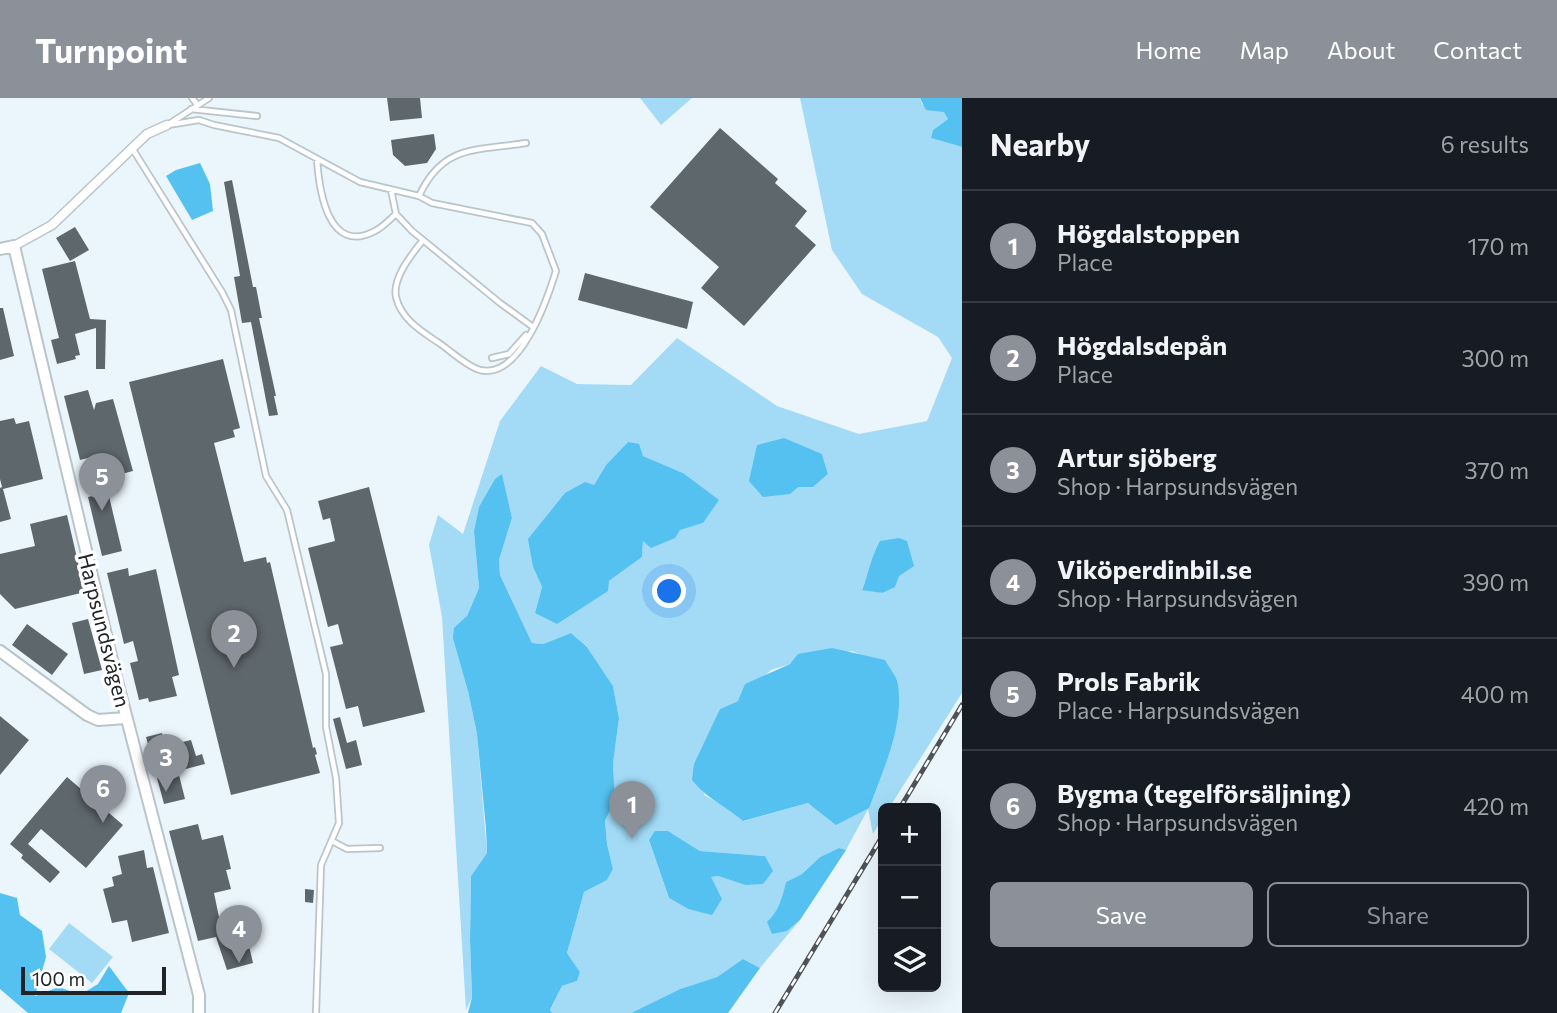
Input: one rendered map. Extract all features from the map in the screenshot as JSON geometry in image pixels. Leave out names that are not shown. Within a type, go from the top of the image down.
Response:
[{"type":"street","points":[[0,249],[14,246],[52,225],[132,147],[147,134],[167,125]]},
{"type":"street","name":"Harpsundsvägen","points":[[14,246],[126,718],[199,995],[199,1013]]},
{"type":"street","points":[[0,651],[87,715],[98,720],[126,718]]},
{"type":"lane","points":[[192,98],[197,104]]},
{"type":"lane","points":[[167,125],[209,98]]},
{"type":"lane","points":[[191,109],[257,116]]},
{"type":"lane","points":[[167,125],[199,120],[278,138],[360,182],[419,196],[432,203],[531,223],[542,234],[556,271],[533,327],[513,360],[495,370],[479,370],[414,326],[402,311],[395,294],[404,264],[422,240]]},
{"type":"lane","points":[[419,196],[427,178],[446,158],[458,153],[526,143]]},
{"type":"lane","points":[[132,147],[231,310],[268,481],[287,510],[326,674],[326,727],[336,778],[339,823],[321,865],[316,1013]]},
{"type":"lane","points":[[317,158],[323,201],[329,218],[338,229],[352,237],[365,235],[377,231],[396,214]]},
{"type":"lane","points":[[391,190],[396,203],[396,214],[422,240],[533,327]]},
{"type":"lane","points":[[492,358],[509,354],[533,327]]},
{"type":"lane","points":[[332,841],[346,849],[380,848]]},
{"type":"shaded area","points":[[640,98],[692,98],[661,125]]},
{"type":"shaded area","points":[[800,98],[920,98],[922,104],[945,111],[948,119],[933,130],[931,138],[962,147],[962,693],[892,803],[878,803],[878,826],[873,834],[868,809],[846,850],[839,848],[820,857],[802,874],[786,882],[781,902],[774,915],[787,931],[800,920],[760,968],[743,959],[717,977],[680,989],[631,1013],[552,1013],[550,1011],[562,986],[577,981],[580,972],[567,953],[584,892],[607,880],[613,869],[605,821],[615,800],[613,764],[619,718],[613,686],[587,647],[571,633],[543,644],[532,643],[500,575],[499,560],[512,518],[502,475],[474,532],[479,588],[467,616],[468,691],[477,734],[487,853],[471,876],[472,997],[466,1010],[442,617],[429,545],[438,515],[463,534],[500,421],[541,366],[577,384],[631,385],[677,338],[777,406],[859,434],[927,421],[952,358],[938,337],[862,294],[832,250]],"holes":[[[628,442],[643,456],[683,473],[703,523],[643,540],[642,557],[609,581],[535,613],[542,587],[533,567],[606,465]],[[789,442],[822,454],[828,474],[813,487],[798,487],[755,458],[757,446]],[[869,571],[882,593],[862,589]],[[852,651],[871,659],[885,660],[808,803],[744,821],[730,809],[704,795],[720,709],[738,701],[771,670]],[[668,831],[700,851],[765,856],[745,885],[718,876],[711,877],[712,914],[688,909],[669,898],[649,840]]]},
{"type":"shaded area","points":[[920,98],[962,98],[962,147],[931,138],[933,130],[948,119],[944,112],[926,110]]},
{"type":"shaded area","points":[[200,163],[210,184],[213,211],[192,220],[166,176]]},
{"type":"shaded area","points":[[784,438],[822,454],[828,474],[813,487],[798,487],[790,494],[763,497],[749,481],[757,445]]},
{"type":"shaded area","points":[[628,442],[639,444],[643,456],[683,473],[719,500],[703,523],[680,530],[675,538],[651,548],[643,541],[642,557],[609,581],[608,591],[557,624],[535,613],[542,587],[533,567],[528,539],[565,493],[585,482],[594,485],[606,465]]},
{"type":"shaded area","points":[[502,474],[512,518],[499,560],[500,575],[532,643],[543,644],[571,633],[587,647],[613,686],[619,718],[613,764],[615,800],[605,821],[613,869],[607,880],[584,892],[567,953],[580,972],[577,981],[562,986],[550,1010],[552,1013],[468,1013],[472,997],[471,876],[487,853],[477,734],[453,638],[454,628],[467,616],[479,588],[474,532],[479,507],[495,479]]},
{"type":"shaded area","points":[[899,538],[907,541],[914,566],[899,576],[895,587],[882,593],[862,590],[880,541]]},
{"type":"shaded area","points":[[832,648],[885,660],[897,682],[899,700],[895,732],[869,808],[836,825],[808,803],[743,821],[704,793],[692,780],[694,764],[720,709],[738,701],[745,684],[790,664],[798,654]]},
{"type":"shaded area","points":[[655,831],[668,831],[700,851],[765,856],[773,871],[763,884],[745,885],[718,876],[711,877],[722,899],[712,915],[688,909],[669,898],[649,840]]},
{"type":"shaded area","points":[[839,848],[846,850],[800,920],[787,931],[772,934],[767,922],[777,909],[786,882],[802,874],[820,857]]},
{"type":"shaded area","points":[[0,893],[17,898],[20,915],[42,931],[46,957],[35,996],[59,987],[80,995],[98,984],[109,966],[129,993],[121,1013],[28,1013],[0,989]]},
{"type":"shaded area","points":[[69,923],[113,957],[92,983],[49,949]]},
{"type":"shaded area","points":[[743,959],[760,968],[728,1013],[631,1013],[680,989],[717,977]]},
{"type":"building","points":[[387,98],[420,98],[422,118],[390,121]]},
{"type":"building","points":[[720,128],[778,179],[775,183],[807,211],[795,226],[816,245],[744,326],[701,288],[719,267],[650,207]]},
{"type":"building","points":[[434,134],[436,149],[427,163],[405,166],[393,155],[391,140]]},
{"type":"building","points":[[232,180],[253,287],[256,287],[262,318],[259,318],[278,415],[269,416],[251,322],[242,323],[234,277],[240,276],[224,182]]},
{"type":"building","points":[[75,227],[89,250],[70,261],[56,238]]},
{"type":"building","points":[[75,261],[90,319],[106,320],[105,369],[96,369],[96,328],[75,334],[80,355],[75,356],[76,359],[57,364],[51,340],[59,338],[42,269]]},
{"type":"building","points":[[585,273],[693,302],[687,329],[578,300]]},
{"type":"building","points":[[0,308],[3,308],[14,356],[0,360]]},
{"type":"building","points":[[223,359],[240,428],[233,430],[235,437],[214,443],[244,562],[266,557],[267,563],[270,562],[320,773],[231,795],[129,382]]},
{"type":"building","points":[[88,390],[94,410],[96,403],[113,399],[133,471],[110,477],[104,454],[80,460],[64,396]]},
{"type":"building","points":[[14,418],[16,424],[29,421],[43,479],[3,489],[11,519],[0,522],[0,421]]},
{"type":"building","points":[[369,487],[425,712],[363,727],[358,706],[346,709],[330,647],[343,644],[338,624],[328,627],[308,548],[335,541],[330,518],[323,520],[318,501]]},
{"type":"building","points":[[108,492],[122,551],[102,556],[88,497]]},
{"type":"building","points":[[67,515],[85,592],[15,609],[0,594],[0,554],[35,546],[30,524]]},
{"type":"building","points":[[128,568],[129,576],[156,569],[179,675],[172,677],[177,696],[149,702],[148,698],[139,700],[130,663],[138,661],[133,641],[124,644],[107,573]]},
{"type":"building","points":[[88,619],[102,670],[84,674],[72,623]]},
{"type":"building","points":[[27,624],[68,654],[52,675],[12,645]]},
{"type":"building","points":[[0,716],[29,740],[0,775]]},
{"type":"building","points":[[340,717],[347,743],[356,740],[362,765],[346,769],[333,719]]},
{"type":"building","points":[[162,733],[166,746],[191,740],[196,756],[202,754],[205,764],[178,771],[185,799],[164,804],[146,737]]},
{"type":"building","points":[[67,777],[123,825],[86,868],[41,829],[28,844],[60,872],[50,883],[21,858],[23,855],[10,844]]},
{"type":"building","points":[[198,824],[202,840],[223,835],[231,869],[226,870],[231,889],[214,893],[219,917],[241,911],[253,963],[227,970],[216,937],[198,941],[169,831]]},
{"type":"building","points":[[144,850],[147,868],[153,867],[169,933],[132,942],[127,920],[112,923],[103,889],[114,886],[112,877],[122,874],[118,856]]},
{"type":"building","points":[[305,889],[314,890],[313,903],[305,902]]},
{"type":"railway","points":[[903,803],[962,705]]},
{"type":"railway","points":[[775,1013],[878,843]]},
{"type":"place","name":"Prols Fabrik","points":[[102,511]]},
{"type":"place","name":"Högdalsdepån","points":[[234,668]]},
{"type":"place","name":"Artur sjöberg","points":[[166,792]]},
{"type":"place","name":"Bygma (tegelförsäljning)","points":[[103,823]]},
{"type":"place","name":"Högdalstoppen","points":[[632,839]]},
{"type":"place","name":"Viköperdinbil.se","points":[[239,963]]}]
